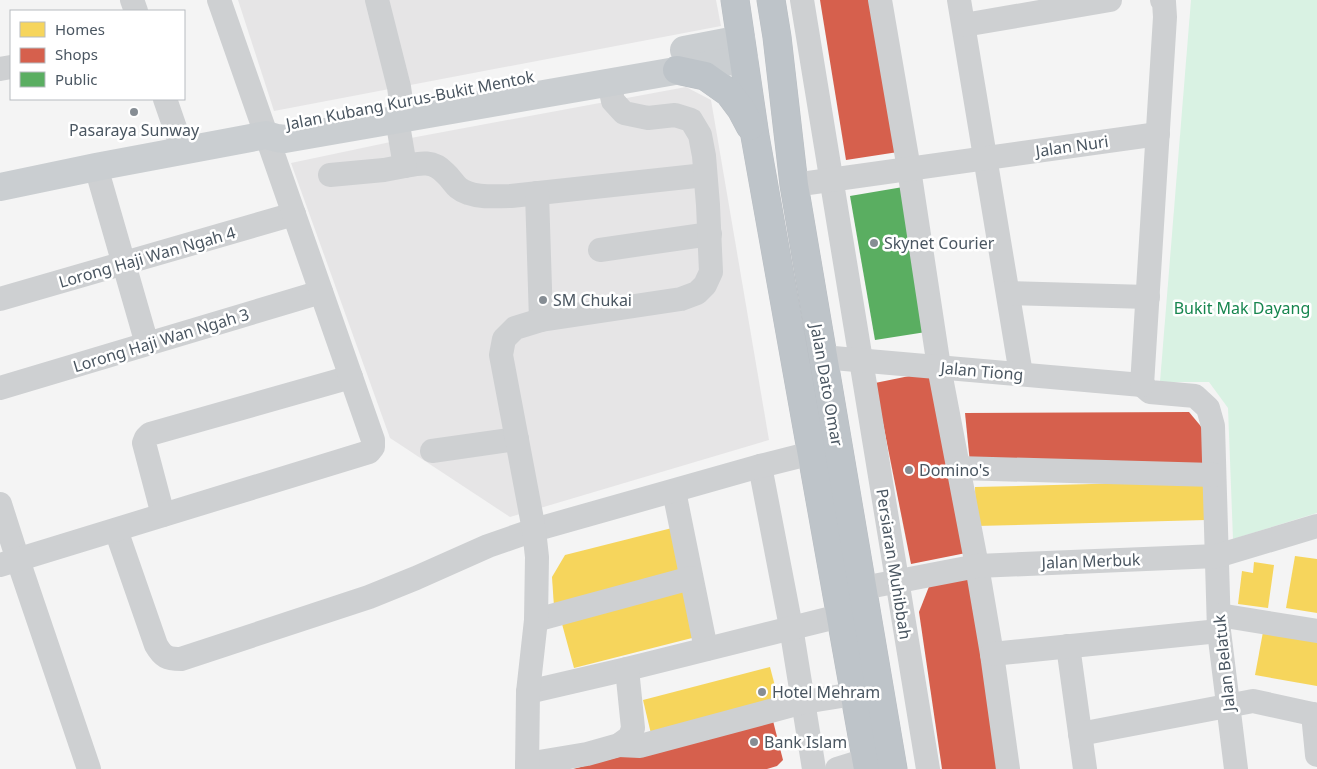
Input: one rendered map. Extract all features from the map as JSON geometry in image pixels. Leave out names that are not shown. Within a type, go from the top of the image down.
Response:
[{"type":"highway","name":"Jalan Dato Omar","points":[[735,0],[748,48],[755,136],[867,765]]},
{"type":"highway","points":[[748,48],[763,35],[760,0]]},
{"type":"highway","name":"Jalan Dato Omar","points":[[771,0],[794,186],[893,769]]},
{"type":"highway","points":[[748,48],[766,54],[794,186]]},
{"type":"highway","points":[[677,70],[705,76],[729,93],[741,109],[755,136]]},
{"type":"main road","name":"Jalan Kubang Kurus-Bukit Mentok","points":[[266,135],[282,123],[399,110],[609,82],[677,70],[748,48]]},
{"type":"main road","name":"Jalan Kubang Kurus-Bukit Mentok","points":[[399,110],[748,48]]},
{"type":"main road","points":[[0,187],[266,135]]},
{"type":"street","points":[[9,562],[369,452],[373,447],[373,440],[352,377],[219,0]]},
{"type":"street","points":[[377,0],[399,87],[399,110],[405,166]]},
{"type":"street","name":"Persiaran Muhibbah","points":[[802,0],[928,769]]},
{"type":"street","points":[[880,0],[909,169],[939,367],[992,654],[1008,769]]},
{"type":"street","points":[[959,0],[1021,374]]},
{"type":"street","points":[[964,25],[1110,0]]},
{"type":"street","points":[[1142,385],[1165,17],[1164,2],[1162,0]]},
{"type":"street","points":[[609,82],[613,100],[624,114],[648,118],[675,114],[691,120],[700,135],[704,156],[711,272],[705,285],[696,293],[681,298],[541,320],[515,328],[504,339],[501,355],[534,530],[537,557],[536,620],[528,692],[527,766],[587,754],[619,745],[640,746],[804,702],[854,694]]},
{"type":"street","points":[[165,100],[183,151]]},
{"type":"street","name":"Jalan Nuri","points":[[794,186],[1158,134]]},
{"type":"street","points":[[330,175],[375,171],[420,163],[434,165],[445,172],[455,186],[467,193],[484,196],[511,196],[705,175]]},
{"type":"street","points":[[96,167],[146,344]]},
{"type":"street","points":[[537,194],[541,320]]},
{"type":"street","name":"Lorong Haji Wan Ngah 4","points":[[0,299],[294,214]]},
{"type":"street","points":[[600,250],[710,234]]},
{"type":"street","name":"Lorong Haji Wan Ngah 3","points":[[0,388],[321,292]]},
{"type":"street","points":[[1008,293],[1148,297]]},
{"type":"street","name":"Jalan Tiong","points":[[822,357],[1142,385],[1150,392],[1195,396],[1208,408],[1213,426],[1214,475]]},
{"type":"street","points":[[164,515],[144,443],[150,434],[352,377]]},
{"type":"street","points":[[432,451],[517,439]]},
{"type":"street","points":[[116,530],[156,645],[161,654],[169,659],[180,659],[369,597],[488,546],[534,530],[812,453]]},
{"type":"street","points":[[760,466],[791,627],[814,769]]},
{"type":"street","points":[[958,468],[1214,475]]},
{"type":"street","name":"Jalan Belatuk","points":[[1214,475],[1219,623],[1236,769]]},
{"type":"street","points":[[674,491],[706,649]]},
{"type":"street","points":[[0,504],[9,562],[89,769]]},
{"type":"street","name":"Jalan Merbuk","points":[[863,588],[977,566],[1217,556],[1317,526]]},
{"type":"street","points":[[536,620],[691,578]]},
{"type":"street","points":[[528,692],[840,616]]},
{"type":"street","points":[[992,654],[1068,646],[1219,623],[1317,631]]},
{"type":"street","points":[[1068,646],[1085,769]]},
{"type":"street","points":[[619,745],[630,737],[633,728],[627,669]]},
{"type":"street","points":[[1080,734],[1253,700],[1315,714],[1317,754]]},
{"type":"street","points":[[837,769],[867,765]]},
{"type":"shaded area","points":[[238,0],[716,0],[721,26],[274,111]]},
{"type":"shaded area","name":"SM Chukai","points":[[686,87],[711,100],[769,440],[510,517],[390,438],[291,163],[400,140]]},
{"type":"green space","name":"Bukit Mak Dayang","points":[[1191,0],[1317,0],[1317,513],[1233,539],[1228,408],[1209,382],[1160,382]]},
{"type":"building: Homes","points":[[1205,481],[1206,520],[976,526],[975,487]]},
{"type":"building: Homes","points":[[672,528],[684,573],[554,607],[552,577],[565,555]]},
{"type":"building: Homes","points":[[1295,556],[1317,559],[1317,613],[1286,608]]},
{"type":"building: Homes","points":[[1254,562],[1274,565],[1268,608],[1238,604],[1242,571],[1253,573]]},
{"type":"building: Homes","points":[[683,591],[696,637],[574,668],[562,624]]},
{"type":"building: Homes","points":[[1263,632],[1317,642],[1317,686],[1255,675]]},
{"type":"building: Homes","points":[[770,667],[780,705],[652,738],[643,700]]},
{"type":"building: Shops","points":[[820,0],[874,0],[898,152],[846,160]]},
{"type":"building: Shops","points":[[929,372],[966,553],[911,564],[875,383]]},
{"type":"building: Shops","points":[[1189,412],[1204,430],[1204,463],[970,463],[965,413]]},
{"type":"building: Shops","points":[[971,576],[1001,769],[942,769],[919,612],[930,584]]},
{"type":"building: Shops","points":[[772,717],[783,760],[777,766],[767,769],[573,769]]},
{"type":"building: Public","points":[[903,187],[926,332],[875,340],[850,196]]},
{"type":"place","name":"Pasaraya Sunway","points":[[134,112]]},
{"type":"place","name":"Skynet Courier","points":[[874,243]]},
{"type":"place","name":"SM Chukai","points":[[543,300]]},
{"type":"place","name":"Domino's","points":[[909,470]]},
{"type":"place","name":"Hotel Mehram","points":[[762,692]]},
{"type":"place","name":"Bank Islam","points":[[754,742]]}]
